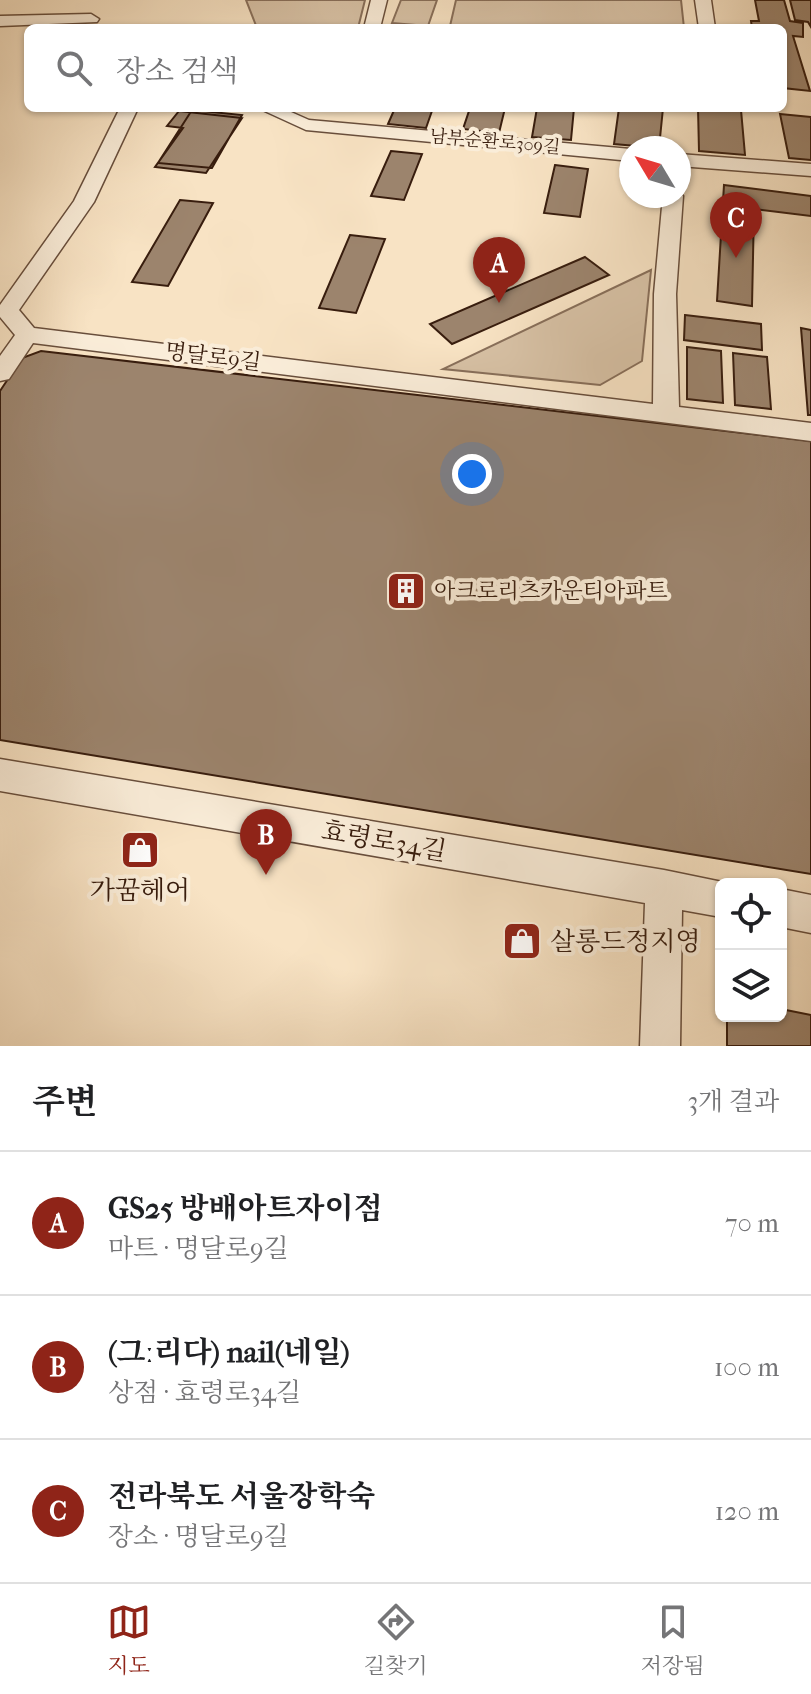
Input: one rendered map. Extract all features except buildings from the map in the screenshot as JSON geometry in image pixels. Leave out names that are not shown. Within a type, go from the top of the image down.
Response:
[{"type":"street","points":[[0,21],[94,24],[91,0]]},
{"type":"street","points":[[373,24],[379,0]]},
{"type":"street","points":[[703,0],[706,24]]},
{"type":"street","points":[[0,373],[27,335],[7,311],[84,202],[127,112]]},
{"type":"street","name":"남부순환로309길","points":[[276,112],[306,125],[619,154]]},
{"type":"street","points":[[691,161],[811,170]]},
{"type":"street","points":[[666,413],[665,294],[672,208]]},
{"type":"street","name":"명달로9길","points":[[27,335],[811,432]]},
{"type":"street","name":"효령로34길","points":[[0,775],[715,897]]},
{"type":"street","points":[[660,1046],[664,888]]},
{"type":"street","points":[[787,909],[811,914]]},
{"type":"shaded area","points":[[246,0],[365,0],[359,24],[255,24]]},
{"type":"shaded area","points":[[401,0],[437,0],[429,24],[392,23]]},
{"type":"shaded area","points":[[456,0],[681,0],[684,24],[450,24]]},
{"type":"shaded area","points":[[651,270],[642,361],[600,385],[443,369]]},
{"type":"place","name":"전라북도 서울장학숙","points":[[736,258]]},
{"type":"place","name":"GS25 방배아트자이점","points":[[499,303]]},
{"type":"place","name":"아크로리츠카운티아파트","points":[[406,591]]},
{"type":"place","name":"가꿈헤어","points":[[140,850]]},
{"type":"place","name":"(그ː리다) nail(네일)","points":[[266,875]]},
{"type":"place","name":"살롱드정지영","points":[[522,941]]}]
